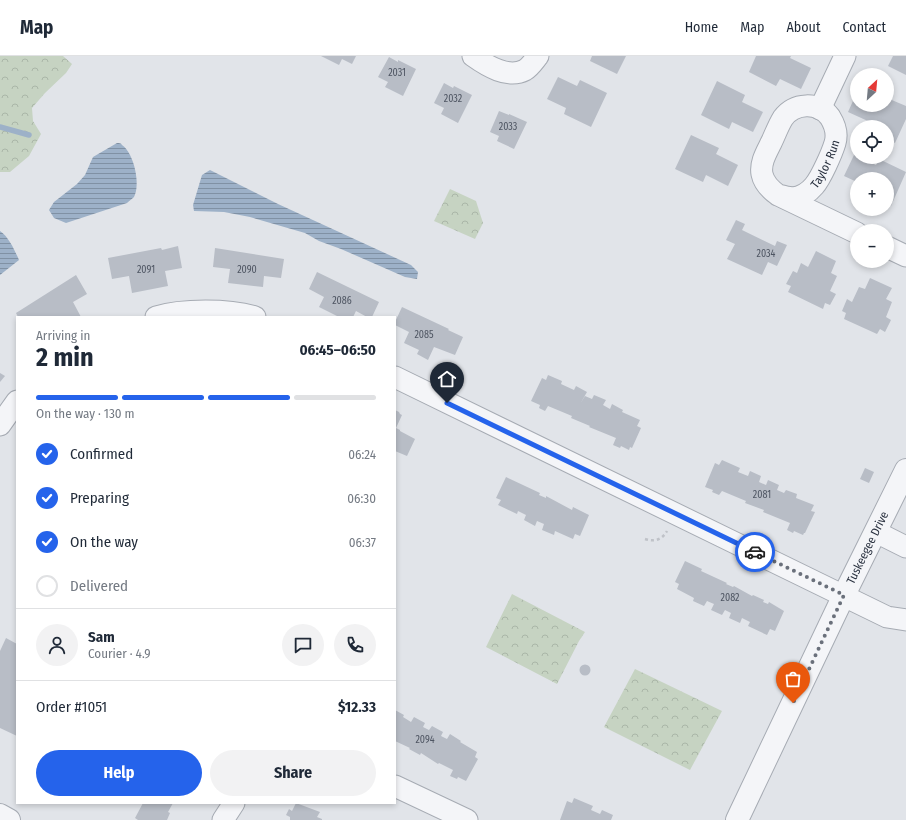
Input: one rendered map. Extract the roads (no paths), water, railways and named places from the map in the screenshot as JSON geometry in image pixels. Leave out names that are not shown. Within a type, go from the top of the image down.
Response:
[{"type":"street","points":[[473,56],[496,69],[510,74],[524,70],[531,65],[538,56]]},
{"type":"street","points":[[845,56],[820,109],[814,106],[806,106],[794,109],[783,118],[762,161],[762,175],[770,190],[778,195],[850,230]]},
{"type":"street","name":"Taylor Run","points":[[778,195],[794,198],[805,194],[814,187],[831,153],[836,142],[834,123],[827,113],[820,109]]},
{"type":"street","points":[[894,250],[906,256]]},
{"type":"street","points":[[162,316],[188,312],[218,312],[247,314],[252,316]]},
{"type":"street","points":[[396,377],[887,617],[906,620]]},
{"type":"street","points":[[0,425],[16,402]]},
{"type":"street","name":"Tuskeegee Drive","points":[[737,820],[844,595],[906,470]]},
{"type":"street","points":[[876,532],[906,547]]},
{"type":"street","points":[[396,786],[466,820]]},
{"type":"street","points":[[223,820],[233,804]]},
{"type":"street","points":[[0,815],[10,820]]},
{"type":"water","points":[[117,143],[121,144],[126,149],[133,162],[137,185],[134,197],[127,203],[66,223],[54,218],[49,210],[54,202],[77,184],[85,175],[93,157]]},
{"type":"water","points":[[210,170],[278,204],[411,265],[418,272],[417,279],[405,277],[319,241],[305,233],[250,217],[224,212],[194,211],[193,205],[202,175]]},
{"type":"water","points":[[0,231],[9,240],[19,260],[0,275]]},
{"type":"waterway","points":[[0,127],[29,135]]}]
